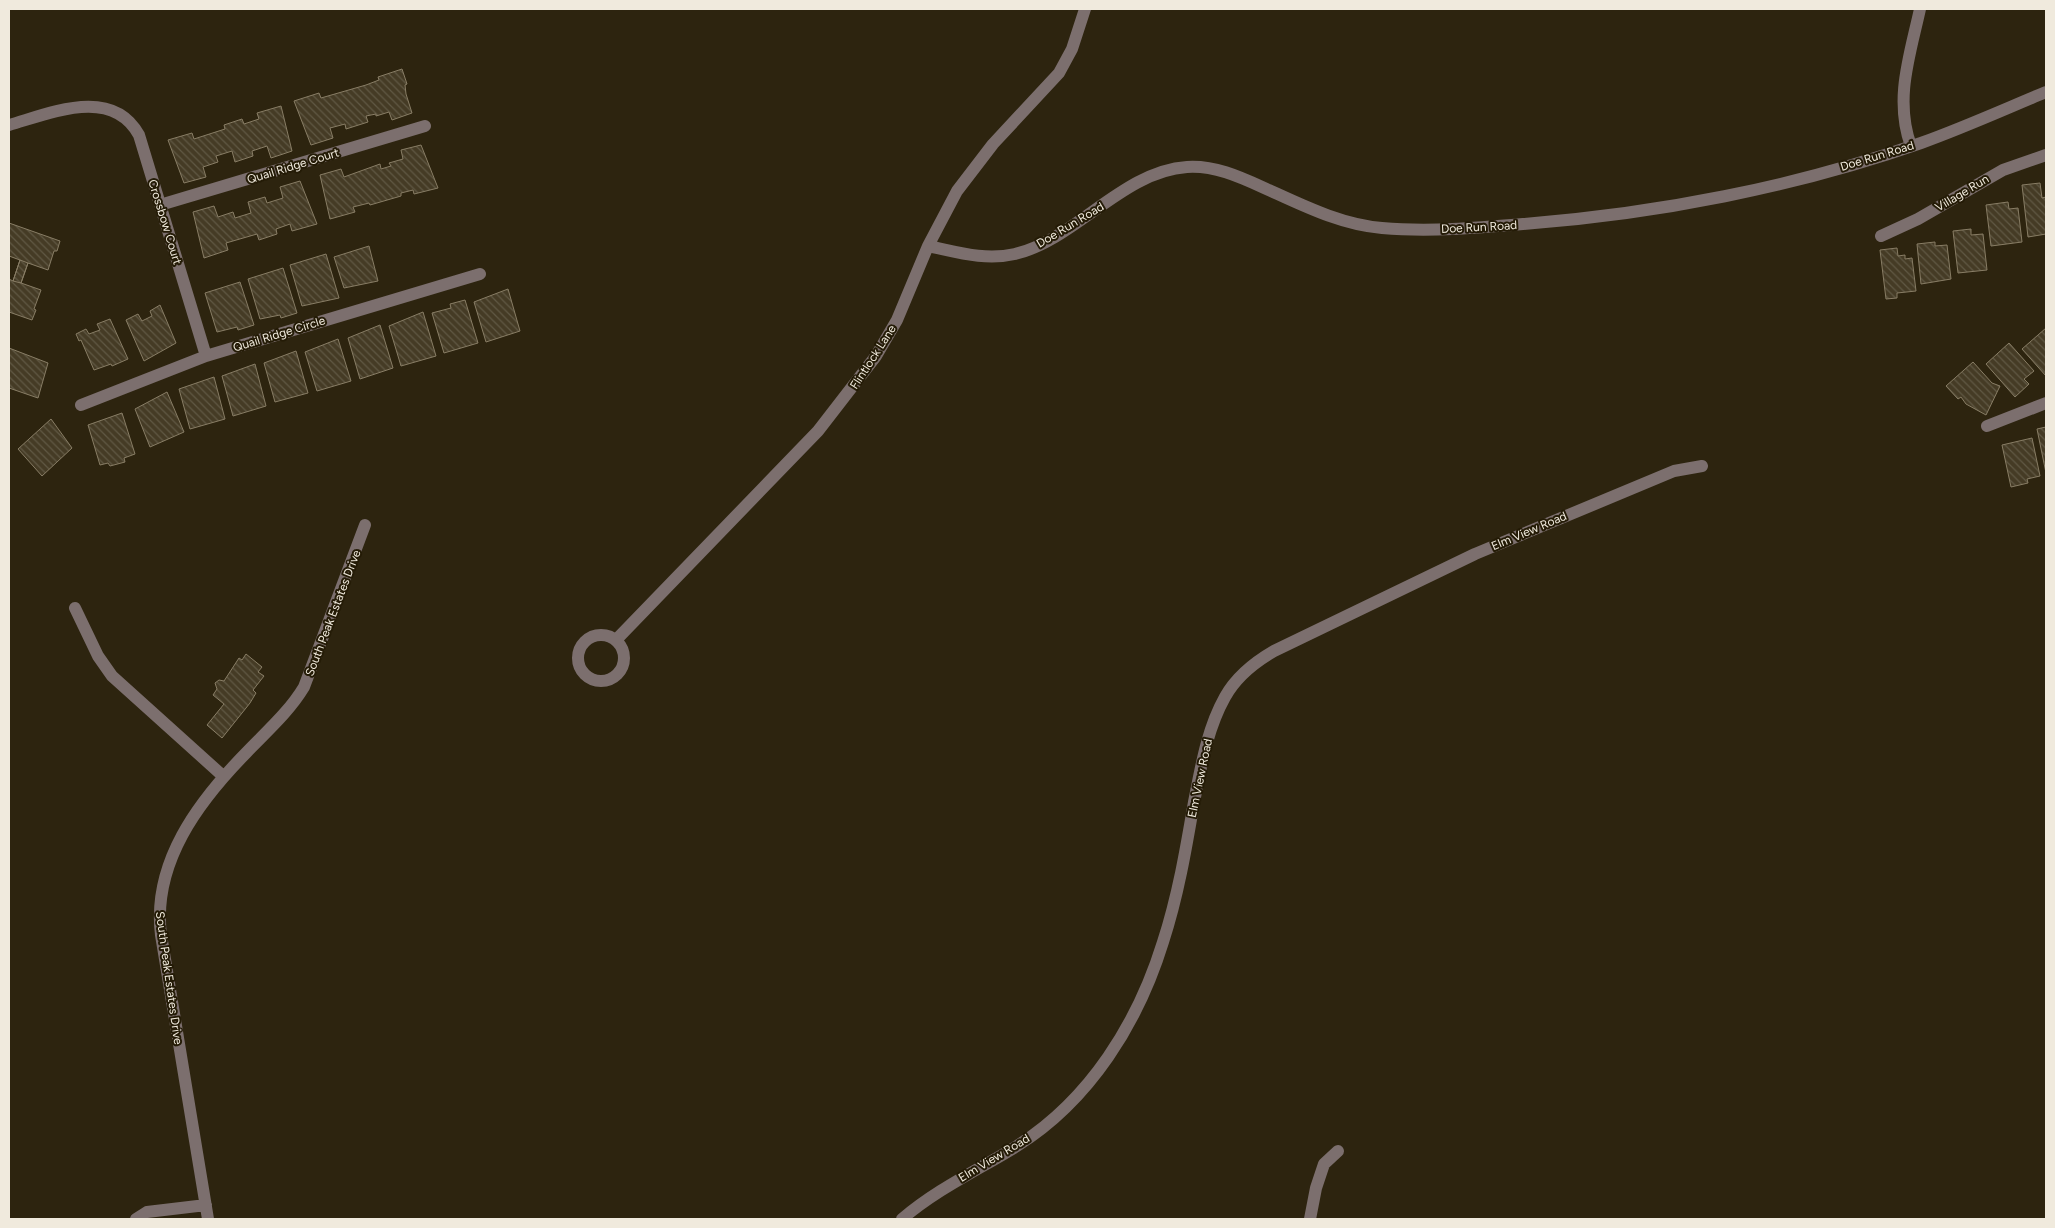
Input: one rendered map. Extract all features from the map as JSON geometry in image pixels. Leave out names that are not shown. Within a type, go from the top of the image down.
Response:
[{"type":"street","name":"Flintlock Lane","points":[[616,640],[818,431],[848,395],[876,356],[897,320],[928,246],[957,191],[979,161],[1059,73],[1072,49],[1085,9]]},
{"type":"street","points":[[1911,146],[1904,128],[1902,105],[1906,70],[1920,9]]},
{"type":"street","name":"Doe Run Road","points":[[928,246],[975,256],[1016,254],[1039,245],[1141,180],[1166,170],[1186,167],[1226,172],[1317,212],[1348,222],[1379,228],[1463,229],[1563,221],[1635,212],[1698,201],[1824,172],[1911,146],[2046,92]]},
{"type":"street","name":"Crossbow Court","points":[[9,125],[62,111],[102,107],[114,110],[132,124],[139,135],[206,356]]},
{"type":"street","name":"Quail Ridge Court","points":[[160,206],[426,126]]},
{"type":"street","name":"Village Run","points":[[1881,236],[1918,219],[2003,170],[2046,155]]},
{"type":"street","name":"Quail Ridge Circle","points":[[81,405],[206,356],[480,274]]},
{"type":"street","points":[[1987,426],[2046,403]]},
{"type":"street","name":"Elm View Road","points":[[902,1219],[933,1196],[1038,1131],[1078,1095],[1117,1045],[1149,982],[1164,941],[1182,870],[1202,763],[1211,730],[1224,698],[1249,668],[1274,651],[1475,554],[1655,478],[1674,471],[1702,466]]},
{"type":"street","name":"South Peak Estates Drive","points":[[208,1219],[163,950],[159,904],[166,868],[175,847],[223,776],[288,710],[300,694],[315,662],[365,525]]},
{"type":"street","points":[[76,608],[98,656],[112,676],[223,776]]},
{"type":"street","points":[[1310,1219],[1316,1188],[1324,1164],[1338,1150]]},
{"type":"street","points":[[136,1219],[147,1212],[206,1205]]},
{"type":"building","points":[[402,69],[407,84],[405,85],[406,94],[412,113],[392,120],[389,112],[376,116],[376,114],[366,116],[368,122],[346,129],[345,124],[330,128],[333,138],[311,145],[294,101],[319,93],[321,98],[366,85],[379,80],[378,77]]},
{"type":"building","points":[[281,106],[292,151],[271,158],[267,146],[252,151],[253,156],[235,162],[232,151],[216,156],[218,162],[203,167],[206,177],[184,183],[168,140],[192,133],[194,139],[225,129],[224,125],[242,119],[244,124],[259,119],[257,113]]},
{"type":"building","points":[[421,145],[438,188],[414,194],[413,190],[401,193],[401,196],[370,205],[369,203],[353,207],[355,212],[330,219],[320,175],[341,169],[344,177],[380,164],[381,169],[391,166],[389,163],[403,159],[401,150]]},
{"type":"building","points":[[300,181],[317,224],[292,231],[290,224],[276,229],[277,234],[259,240],[257,234],[226,243],[228,250],[204,258],[193,212],[214,206],[218,217],[233,212],[235,218],[251,213],[248,202],[265,197],[267,203],[283,198],[280,187]]},
{"type":"building","points":[[2040,183],[2042,198],[2046,197],[2046,234],[2028,237],[2022,185]]},
{"type":"building","points":[[2008,202],[2009,209],[2018,208],[2022,242],[1991,246],[1986,205]]},
{"type":"building","points":[[9,223],[60,241],[57,251],[54,251],[48,270],[28,263],[21,283],[13,281],[20,260],[9,256]]},
{"type":"building","points":[[1971,229],[1971,235],[1983,234],[1987,270],[1958,273],[1953,231]]},
{"type":"building","points":[[1935,242],[1935,246],[1947,245],[1951,279],[1921,284],[1917,244]]},
{"type":"building","points":[[369,246],[378,281],[344,288],[334,257]]},
{"type":"building","points":[[1897,248],[1898,256],[1905,255],[1905,259],[1912,258],[1916,291],[1897,293],[1897,298],[1886,299],[1880,250]]},
{"type":"building","points":[[326,254],[339,298],[302,306],[290,265]]},
{"type":"building","points":[[20,260],[28,263],[21,283],[41,290],[32,320],[9,312],[9,279],[13,281]]},
{"type":"building","points":[[283,268],[297,313],[281,318],[280,315],[260,319],[248,279]]},
{"type":"building","points":[[240,282],[254,325],[238,330],[237,327],[217,332],[205,293]]},
{"type":"building","points":[[508,289],[520,331],[486,342],[474,302]]},
{"type":"building","points":[[465,300],[478,343],[444,353],[432,313],[451,308],[450,304]]},
{"type":"building","points":[[160,305],[176,343],[144,361],[126,320],[138,314],[142,321],[152,316],[150,311]]},
{"type":"building","points":[[423,312],[436,356],[401,366],[389,326]]},
{"type":"building","points":[[110,319],[128,359],[112,366],[111,364],[94,370],[81,340],[79,341],[76,334],[86,329],[89,334],[100,330],[97,324]]},
{"type":"building","points":[[380,325],[393,368],[360,379],[348,338]]},
{"type":"building","points":[[2046,328],[2046,376],[2022,349]]},
{"type":"building","points":[[338,339],[351,381],[317,391],[305,352]]},
{"type":"building","points":[[2009,343],[2034,371],[2024,379],[2029,384],[2015,397],[1986,364]]},
{"type":"building","points":[[9,348],[48,363],[38,398],[9,388]]},
{"type":"building","points":[[296,351],[308,393],[275,402],[264,363]]},
{"type":"building","points":[[1973,362],[1992,383],[2000,386],[1986,415],[1966,404],[1961,397],[1958,399],[1946,386]]},
{"type":"building","points":[[255,364],[266,406],[233,416],[222,376]]},
{"type":"building","points":[[214,377],[225,419],[190,429],[179,389]]},
{"type":"building","points":[[167,392],[184,432],[150,447],[135,409]]},
{"type":"building","points":[[122,413],[135,454],[124,458],[125,462],[110,466],[108,463],[100,465],[88,425]]},
{"type":"building","points":[[51,419],[72,448],[42,476],[18,449]]},
{"type":"building","points":[[2046,427],[2046,473],[2037,429]]},
{"type":"building","points":[[2032,438],[2040,476],[2027,479],[2028,483],[2011,487],[2002,445]]},
{"type":"building","points":[[246,654],[262,667],[258,672],[264,676],[253,690],[256,693],[250,703],[222,738],[207,725],[224,704],[213,695],[217,689],[215,683],[219,680],[224,681],[239,658],[242,660]]}]
